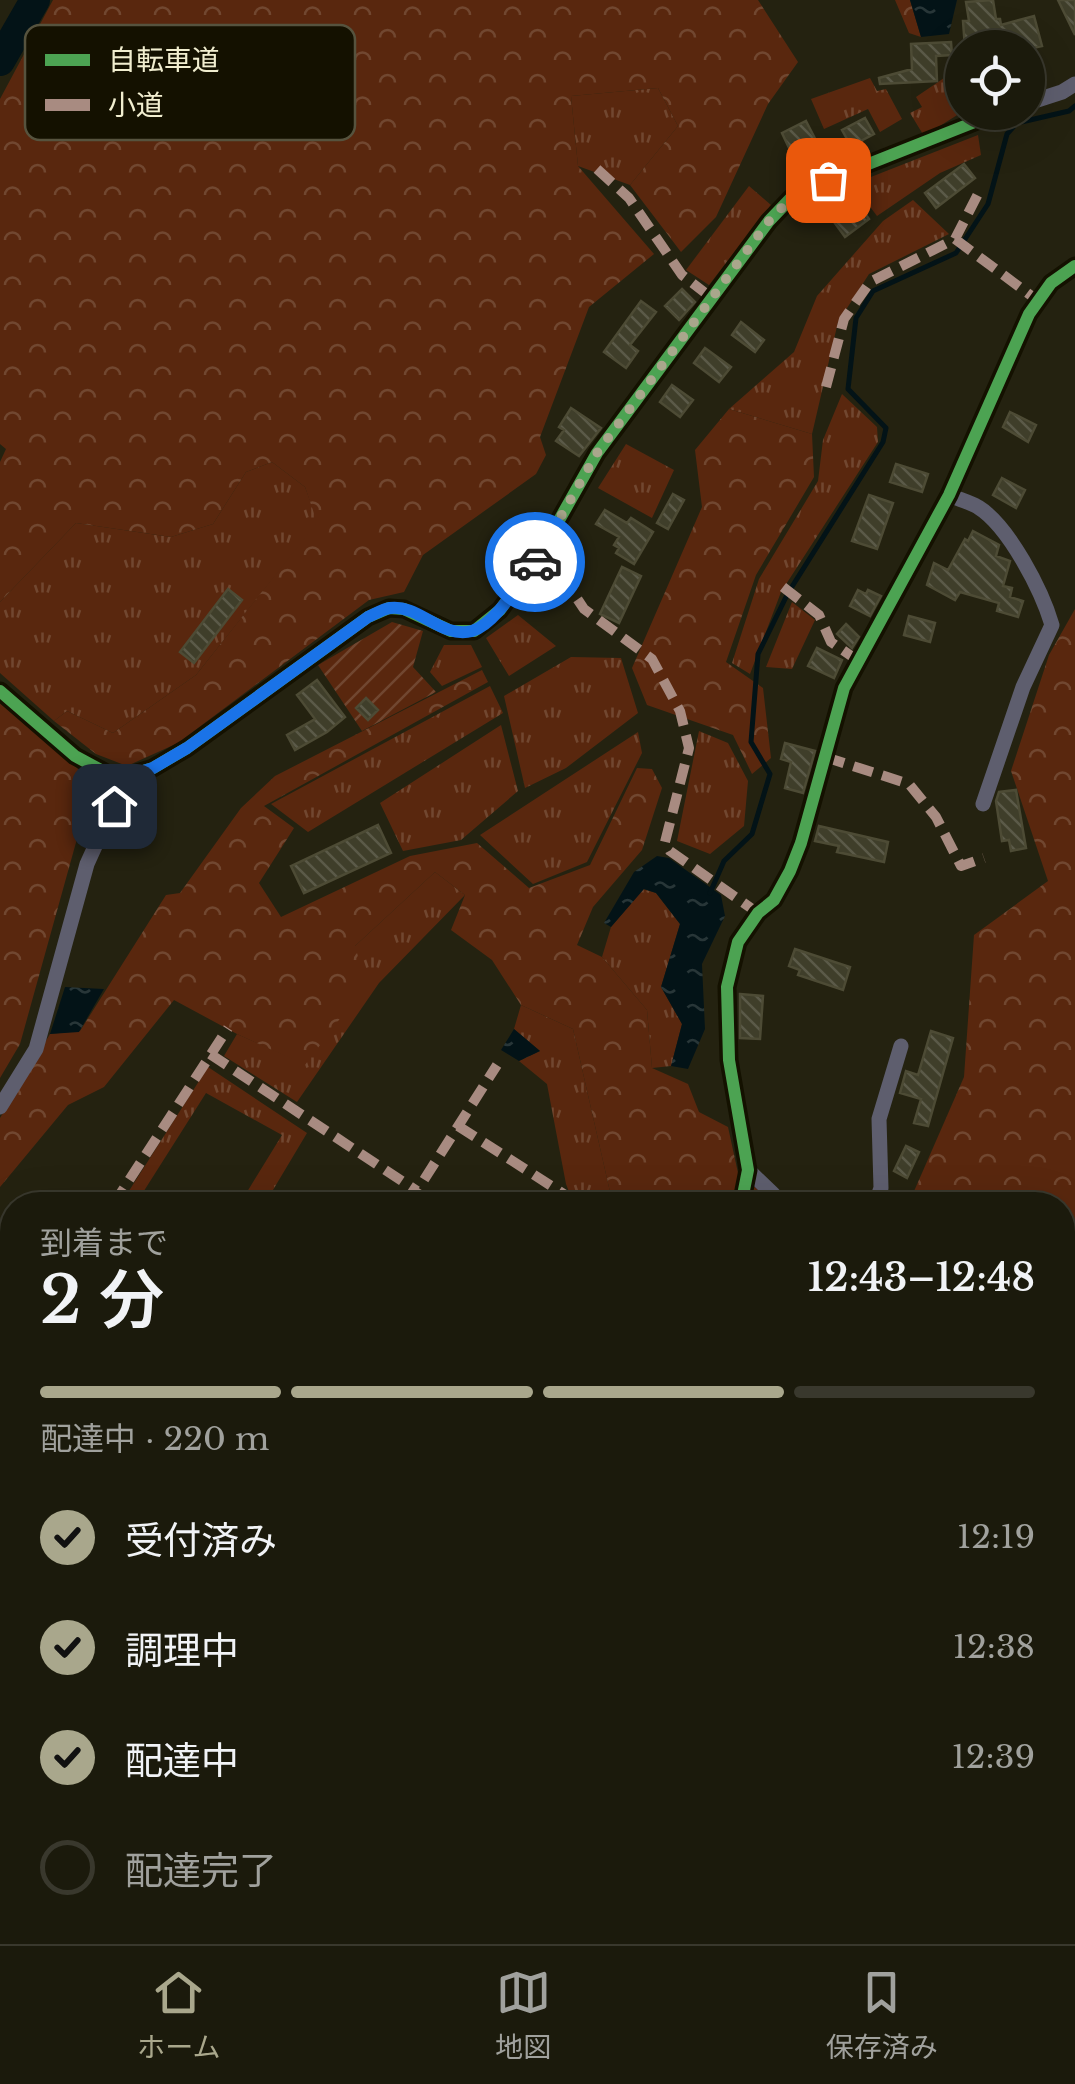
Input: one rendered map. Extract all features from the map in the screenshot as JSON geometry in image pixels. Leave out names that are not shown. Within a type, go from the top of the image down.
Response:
[{"type":"street","points":[[1045,98],[1075,84]]},
{"type":"street","points":[[0,690],[75,756],[112,776],[127,776],[153,768],[187,748],[378,612],[404,609],[451,631],[474,631],[500,610],[540,554],[597,453],[769,221],[791,198],[954,130]]},
{"type":"street","points":[[744,1192],[748,1170],[729,1060],[728,987],[738,942],[758,913],[774,900],[790,871],[802,843],[844,688],[949,495],[1029,314],[1051,283],[1075,266]]},
{"type":"street","points":[[949,495],[978,507],[996,523],[1044,596],[1052,625],[1023,687],[983,804]]},
{"type":"street","points":[[0,1107],[36,1049],[87,864],[127,776]]},
{"type":"street","points":[[880,1192],[879,1119],[901,1046]]},
{"type":"street","points":[[748,1170],[771,1192]]},
{"type":"green space","points":[[53,0],[758,0],[798,62],[768,104],[716,217],[681,252],[630,185],[678,126],[658,88],[571,96],[578,166],[654,254],[589,307],[540,437],[546,455],[536,474],[423,555],[404,592],[369,600],[178,743],[127,766],[96,754],[54,721],[67,711],[113,733],[196,675],[317,522],[305,487],[272,462],[246,472],[213,524],[171,537],[76,523],[0,602],[0,462],[6,449],[0,444],[0,99],[25,52],[25,140],[355,140],[355,25],[40,25]]},
{"type":"green space","points":[[895,0],[910,0],[921,37],[909,33]]},
{"type":"green space","points":[[870,78],[877,91],[886,89],[902,119],[880,132],[868,109],[824,129],[811,99]]},
{"type":"green space","points":[[944,78],[945,123],[924,136],[910,113],[922,107],[916,97]]},
{"type":"green space","points":[[658,88],[678,126],[630,185],[578,166],[571,96]]},
{"type":"green space","points":[[978,135],[981,155],[940,173],[877,216],[853,184]]},
{"type":"green space","points":[[749,186],[771,205],[709,285],[686,270]]},
{"type":"green space","points":[[913,200],[949,234],[869,274],[838,322],[812,434],[729,409],[794,352],[817,296],[883,221]]},
{"type":"green space","points":[[842,394],[877,427],[878,442],[781,592],[750,674],[732,663],[759,579],[818,481],[823,440]]},
{"type":"green space","points":[[729,409],[812,434],[814,477],[756,575],[726,662],[763,688],[771,758],[752,774],[733,735],[647,705],[632,668],[702,507],[695,450]]},
{"type":"green space","points":[[626,444],[674,470],[652,518],[598,488]]},
{"type":"green space","points":[[272,462],[305,487],[318,522],[196,675],[113,733],[67,711],[54,721],[0,673],[0,602],[76,523],[171,537],[213,524],[246,472]]},
{"type":"green space","points":[[792,602],[815,620],[792,669],[766,667]]},
{"type":"green space","points":[[1075,609],[1075,1192],[914,1192],[964,1077],[974,935],[1048,881],[1011,771],[1049,655]]},
{"type":"green space","points":[[518,615],[556,646],[509,676],[486,638]]},
{"type":"green space","points":[[392,622],[423,631],[413,667],[436,692],[362,731],[318,665]]},
{"type":"green space","points":[[444,645],[471,645],[482,667],[442,686],[430,672]]},
{"type":"green space","points":[[571,657],[621,658],[638,713],[566,768],[525,788],[504,696]]},
{"type":"green space","points":[[482,670],[488,682],[264,806],[294,828],[259,883],[281,917],[410,856],[477,843],[529,888],[590,865],[637,768],[652,769],[662,788],[642,850],[593,907],[577,945],[602,957],[647,1010],[652,1068],[688,1084],[699,1112],[728,1127],[738,1173],[761,1192],[610,1192],[573,1029],[521,1005],[492,960],[451,930],[465,895],[435,872],[355,946],[366,984],[305,1065],[174,1000],[104,1087],[68,1105],[0,1187],[0,1118],[50,1034],[80,1031],[166,895],[180,893],[241,808],[275,776]]},
{"type":"green space","points":[[490,686],[503,713],[308,832],[271,804]]},
{"type":"green space","points":[[0,700],[103,791],[80,828],[20,1044],[0,1078]]},
{"type":"green space","points":[[501,725],[518,791],[461,840],[403,851],[380,803]]},
{"type":"green space","points":[[699,731],[728,743],[748,781],[744,826],[710,854],[677,841]]},
{"type":"green space","points":[[638,732],[642,753],[587,862],[533,884],[480,835]]},
{"type":"green space","points":[[435,872],[465,895],[379,983],[297,1102],[224,1056],[237,1034],[305,1064],[355,946]]},
{"type":"green space","points":[[643,889],[656,893],[680,924],[661,987],[682,1024],[671,1066],[652,1068],[647,1010],[602,957],[611,927]]},
{"type":"green space","points":[[521,1005],[573,1029],[610,1192],[569,1192],[547,1084],[519,1061],[540,1051],[514,1029]]},
{"type":"green space","points":[[208,1067],[307,1133],[272,1192],[247,1192],[282,1135],[206,1093],[143,1192],[128,1192]]},
{"type":"water","points":[[910,0],[957,0],[950,30],[945,30],[945,34],[921,37]]},
{"type":"water","points":[[657,856],[669,858],[721,895],[725,916],[702,964],[705,1029],[688,1069],[671,1066],[682,1024],[661,987],[680,924],[656,893],[644,889],[611,927],[604,923],[634,872]]},
{"type":"water","points":[[65,987],[104,989],[79,1032],[50,1034]]},
{"type":"water","points":[[514,1029],[540,1051],[519,1061],[501,1050]]},
{"type":"building","points":[[993,0],[1001,25],[1034,16],[1038,30],[964,30],[963,21],[969,21],[966,2]]},
{"type":"building","points":[[1058,0],[1075,0],[1075,35]]},
{"type":"building","points":[[945,42],[945,55],[936,56],[937,81],[880,84],[879,78],[912,69],[911,44]]},
{"type":"building","points":[[865,118],[874,134],[851,146],[842,130]]},
{"type":"building","points":[[806,121],[826,160],[811,168],[799,145],[790,150],[782,133]]},
{"type":"building","points":[[964,164],[975,178],[936,208],[925,193]]},
{"type":"building","points":[[853,197],[869,219],[845,237],[829,215]]},
{"type":"building","points":[[682,289],[695,302],[679,320],[665,306]]},
{"type":"building","points":[[641,301],[656,312],[630,345],[638,351],[626,368],[604,352]]},
{"type":"building","points":[[741,322],[764,340],[755,352],[732,335]]},
{"type":"building","points":[[705,348],[731,367],[719,382],[694,363]]},
{"type":"building","points":[[672,385],[693,400],[680,417],[660,402]]},
{"type":"building","points":[[571,408],[601,428],[579,456],[556,441],[564,430],[559,427]]},
{"type":"building","points":[[1010,412],[1036,425],[1028,442],[1003,427]]},
{"type":"building","points":[[896,464],[928,474],[922,492],[890,482]]},
{"type":"building","points":[[1002,478],[1025,490],[1016,508],[993,495]]},
{"type":"building","points":[[673,494],[684,500],[668,529],[657,523]]},
{"type":"building","points":[[869,495],[893,503],[877,549],[852,541]]},
{"type":"building","points":[[605,510],[627,523],[631,518],[653,532],[634,564],[616,553],[619,548],[614,545],[619,537],[596,524]]},
{"type":"building","points":[[973,531],[999,545],[996,556],[1010,561],[1003,586],[1012,588],[1010,597],[1023,601],[1018,617],[997,611],[999,603],[960,592],[955,600],[927,585],[934,563],[948,570]]},
{"type":"building","points":[[622,567],[641,576],[619,623],[600,614]]},
{"type":"building","points":[[228,589],[242,600],[194,663],[180,652]]},
{"type":"building","points":[[858,590],[881,596],[870,616],[850,606]]},
{"type":"building","points":[[909,616],[935,623],[930,642],[904,635]]},
{"type":"building","points":[[846,624],[859,637],[852,648],[837,634]]},
{"type":"building","points":[[817,648],[842,660],[834,678],[808,666]]},
{"type":"building","points":[[317,680],[345,717],[295,750],[287,735],[315,719],[297,695]]},
{"type":"building","points":[[366,698],[378,710],[368,720],[356,708]]},
{"type":"building","points":[[785,743],[815,751],[803,793],[785,788],[791,762],[781,759]]},
{"type":"building","points":[[1016,790],[1026,848],[1011,851],[1009,840],[1002,841],[996,801],[999,792]]},
{"type":"building","points":[[378,825],[391,853],[304,893],[291,866]]},
{"type":"building","points":[[819,826],[888,842],[884,862],[837,852],[839,846],[815,841]]},
{"type":"building","points":[[795,949],[850,967],[843,990],[798,975],[800,970],[789,966]]},
{"type":"building","points":[[740,994],[763,996],[760,1039],[740,1038]]},
{"type":"building","points":[[931,1031],[953,1038],[928,1126],[914,1123],[921,1099],[900,1093],[906,1071],[918,1075]]},
{"type":"building","points":[[906,1146],[919,1152],[907,1178],[894,1171]]},
{"type":"waterway","points":[[0,61],[35,0]]},
{"type":"waterway","points":[[710,893],[724,861],[752,834],[770,774],[751,742],[758,654],[788,593],[883,442],[886,428],[848,389],[856,318],[873,291],[956,253],[988,204],[1007,134],[1017,123],[1069,111],[1075,106]]},
{"type":"marked path","points":[[597,169],[629,198],[682,275],[713,299]]},
{"type":"marked path","points":[[826,387],[844,319],[870,282],[955,239],[981,188]]},
{"type":"marked path","points":[[955,239],[1037,300]]},
{"type":"marked path","points":[[540,554],[552,561],[584,609],[652,659],[680,711],[689,748],[665,842],[670,851],[758,913]]},
{"type":"marked path","points":[[783,587],[819,615],[831,642],[857,660]]},
{"type":"marked path","points":[[825,757],[909,784],[936,817],[961,866],[984,858]]},
{"type":"marked path","points":[[121,1192],[228,1028]]},
{"type":"marked path","points":[[210,1054],[417,1191]]},
{"type":"marked path","points":[[416,1192],[497,1065]]},
{"type":"marked path","points":[[458,1126],[561,1192]]},
{"type":"cycle path","points":[[0,691],[75,756],[112,776],[127,776],[153,768],[187,748],[368,617],[389,608],[404,609],[451,631],[474,631],[500,610],[540,554],[597,453],[769,221],[791,198],[954,130]]},
{"type":"cycle path","points":[[744,1192],[748,1170],[729,1060],[727,987],[738,942],[758,913],[774,900],[790,871],[844,688],[949,495],[1029,314],[1051,283],[1075,266]]},
{"type":"way so far","points":[[535,562],[597,453],[769,221],[791,198],[828,180]]},
{"type":"route","points":[[114,806],[127,776],[153,768],[187,748],[368,617],[388,608],[404,609],[451,631],[474,631],[500,610],[535,562]]}]
